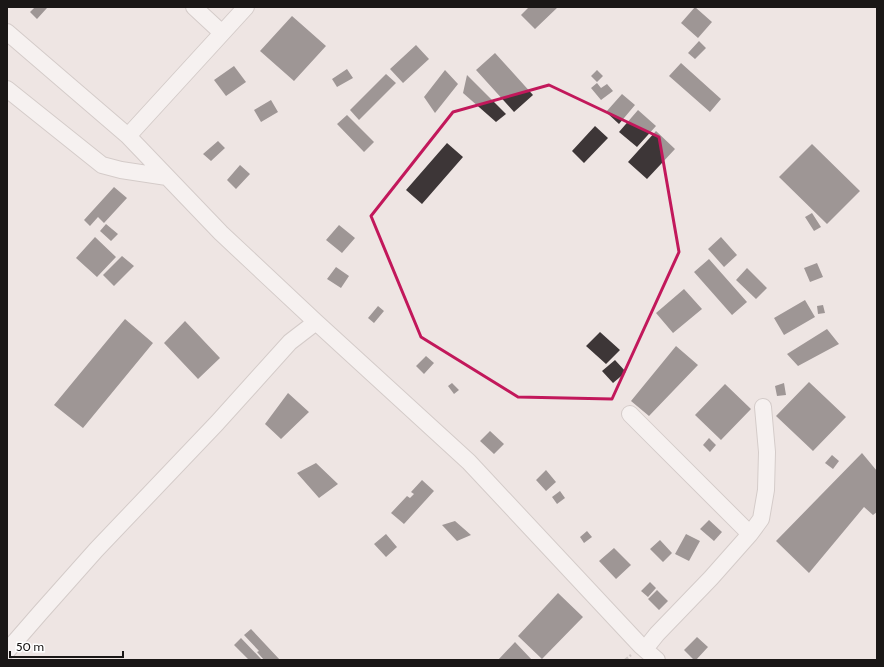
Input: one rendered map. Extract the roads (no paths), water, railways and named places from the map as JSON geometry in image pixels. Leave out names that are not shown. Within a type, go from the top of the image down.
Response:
[{"type":"street","points":[[194,7],[222,33]]},
{"type":"street","points":[[128,136],[246,7]]},
{"type":"street","points":[[10,41],[128,136],[221,233],[468,462],[657,660]]},
{"type":"street","points":[[7,89],[102,165],[121,170],[167,177]]},
{"type":"street","points":[[7,651],[96,550],[217,423],[290,342],[316,322]]},
{"type":"street","points":[[645,649],[657,634],[711,578],[750,534],[761,519],[766,490],[767,452],[763,407]]},
{"type":"street","points":[[630,414],[750,534]]}]
